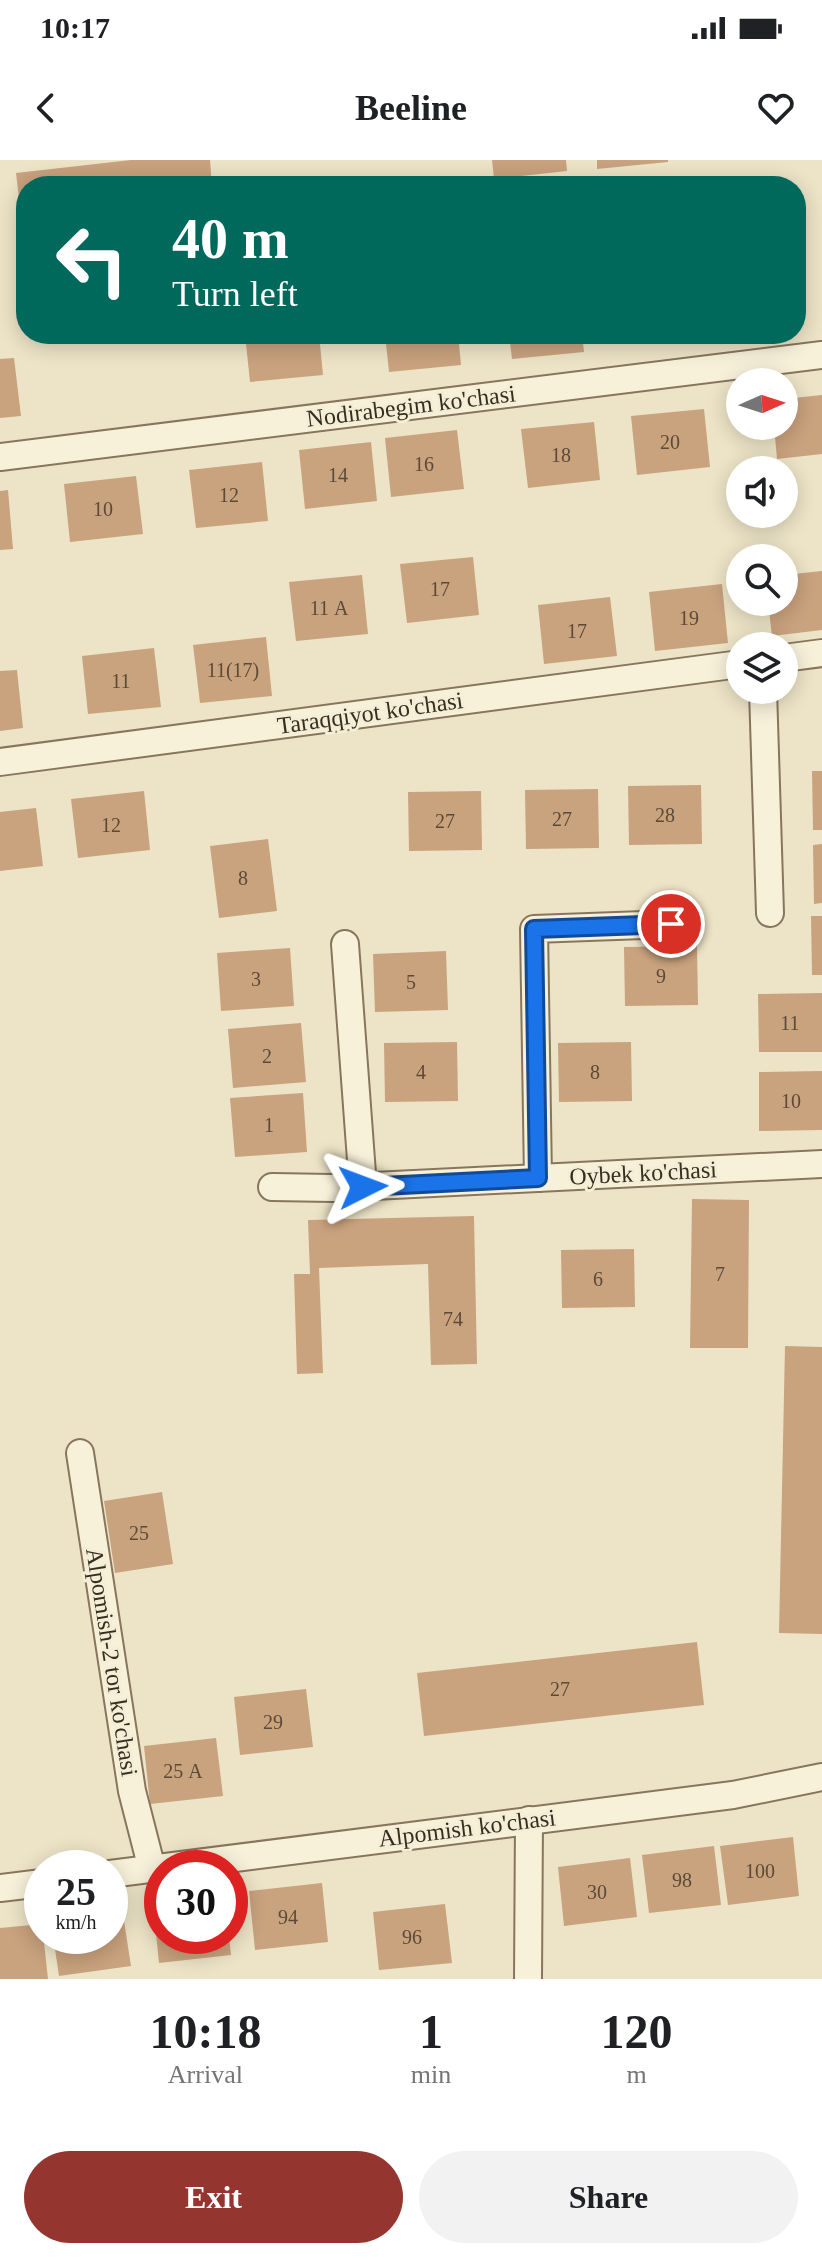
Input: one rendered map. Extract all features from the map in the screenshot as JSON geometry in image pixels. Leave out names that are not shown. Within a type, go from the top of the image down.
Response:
[{"type":"street","name":"Nodirabegim ko'chasi","points":[[0,457],[822,355]]},
{"type":"street","points":[[798,656],[822,653]]},
{"type":"street","name":"Taraqqiyot ko'chasi","points":[[0,762],[726,666]]},
{"type":"street","points":[[763,704],[770,913]]},
{"type":"street","points":[[538,1178],[534,929],[671,924]]},
{"type":"street","points":[[345,944],[363,1187]]},
{"type":"street","name":"Oybek ko'chasi","points":[[272,1187],[363,1187],[822,1164]]},
{"type":"street","name":"Alpomish-2 tor ko'chasi","points":[[80,1453],[132,1791],[147,1850]]},
{"type":"street","name":"Alpomish ko'chasi","points":[[248,1857],[733,1795],[822,1777]]},
{"type":"street","points":[[528,1979],[529,1820]]},
{"type":"street","points":[[0,1888],[24,1885]]},
{"type":"building","points":[[131,160],[210,160],[211,176],[16,176],[16,173]]},
{"type":"building","points":[[492,160],[566,160],[567,171],[494,176]]},
{"type":"building","points":[[597,160],[668,160],[668,162],[597,169]]},
{"type":"building","points":[[246,344],[320,344],[323,375],[250,382]]},
{"type":"building","points":[[386,344],[459,344],[461,365],[389,372]]},
{"type":"building","points":[[510,344],[583,344],[584,352],[512,359]]},
{"type":"building","points":[[14,358],[21,416],[0,418],[0,359]]},
{"type":"building","points":[[822,395],[822,454],[777,456],[775,440],[798,440],[798,398]]},
{"type":"building","points":[[704,409],[710,467],[637,475],[631,416]]},
{"type":"building","points":[[594,422],[600,480],[528,488],[521,429]]},
{"type":"building","points":[[457,430],[464,489],[391,497],[385,438]]},
{"type":"building","points":[[371,442],[377,501],[305,509],[299,450]]},
{"type":"building","points":[[262,462],[268,521],[196,528],[189,470]]},
{"type":"building","points":[[136,476],[143,534],[70,542],[64,484]]},
{"type":"building","points":[[8,490],[13,549],[0,550],[0,491]]},
{"type":"building","points":[[473,557],[479,615],[407,623],[400,564]]},
{"type":"building","points":[[822,571],[822,630],[772,632],[770,616],[798,616],[798,574]]},
{"type":"building","points":[[362,575],[368,634],[296,641],[289,582]]},
{"type":"building","points":[[722,584],[726,643],[655,651],[649,592]]},
{"type":"building","points":[[610,597],[617,656],[544,664],[538,605]]},
{"type":"building","points":[[266,637],[272,696],[200,703],[193,645]]},
{"type":"building","points":[[154,648],[161,707],[88,714],[82,656]]},
{"type":"building","points":[[17,670],[23,728],[0,731],[0,671]]},
{"type":"building","points":[[812,771],[822,771],[822,830],[813,830]]},
{"type":"building","points":[[701,785],[702,844],[629,845],[628,786]]},
{"type":"building","points":[[598,789],[599,848],[526,849],[525,790]]},
{"type":"building","points":[[144,791],[150,850],[78,858],[71,799]]},
{"type":"building","points":[[481,791],[482,850],[409,851],[408,792]]},
{"type":"building","points":[[36,808],[43,866],[0,871],[0,812]]},
{"type":"building","points":[[268,839],[277,911],[219,918],[210,846]]},
{"type":"building","points":[[822,844],[822,903],[814,904],[813,845]]},
{"type":"building","points":[[811,916],[822,916],[822,975],[812,975]]},
{"type":"building","points":[[697,946],[698,1005],[625,1006],[624,947]]},
{"type":"building","points":[[290,948],[294,1006],[221,1011],[217,953]]},
{"type":"building","points":[[446,951],[448,1010],[375,1012],[373,954]]},
{"type":"building","points":[[822,993],[822,1052],[759,1052],[758,994]]},
{"type":"building","points":[[301,1023],[306,1082],[233,1088],[228,1029]]},
{"type":"building","points":[[457,1042],[458,1101],[385,1102],[384,1043]]},
{"type":"building","points":[[631,1042],[632,1101],[559,1102],[558,1043]]},
{"type":"building","points":[[822,1071],[822,1130],[759,1131],[759,1072]]},
{"type":"building","points":[[303,1093],[307,1152],[235,1157],[230,1098]]},
{"type":"building","points":[[692,1199],[749,1200],[748,1348],[690,1348]]},
{"type":"building","points":[[474,1216],[477,1364],[431,1365],[428,1264],[319,1268],[323,1373],[297,1374],[294,1274],[310,1274],[308,1220]]},
{"type":"building","points":[[634,1249],[635,1307],[562,1308],[561,1250]]},
{"type":"building","points":[[785,1346],[822,1347],[822,1634],[779,1633]]},
{"type":"building","points":[[162,1492],[173,1564],[115,1573],[104,1501]]},
{"type":"building","points":[[697,1642],[704,1705],[424,1736],[417,1673]]},
{"type":"building","points":[[306,1689],[313,1747],[240,1755],[234,1697]]},
{"type":"building","points":[[216,1738],[223,1796],[150,1804],[144,1746]]},
{"type":"building","points":[[793,1837],[799,1896],[728,1905],[720,1846]]},
{"type":"building","points":[[714,1846],[721,1905],[649,1913],[642,1855]]},
{"type":"building","points":[[630,1858],[637,1917],[564,1926],[558,1867]]},
{"type":"building","points":[[322,1883],[328,1942],[255,1950],[249,1891]]},
{"type":"building","points":[[445,1904],[452,1963],[379,1970],[373,1912]]},
{"type":"building","points":[[24,1926],[24,1954],[45,1954],[48,1979],[0,1979],[0,1928]]},
{"type":"building","points":[[128,1947],[131,1966],[59,1976],[56,1954],[128,1954]]},
{"type":"building","points":[[158,1954],[231,1954],[231,1955],[159,1963]]},
{"type":"route","points":[[363,1187],[538,1178],[534,929],[671,924]]}]
